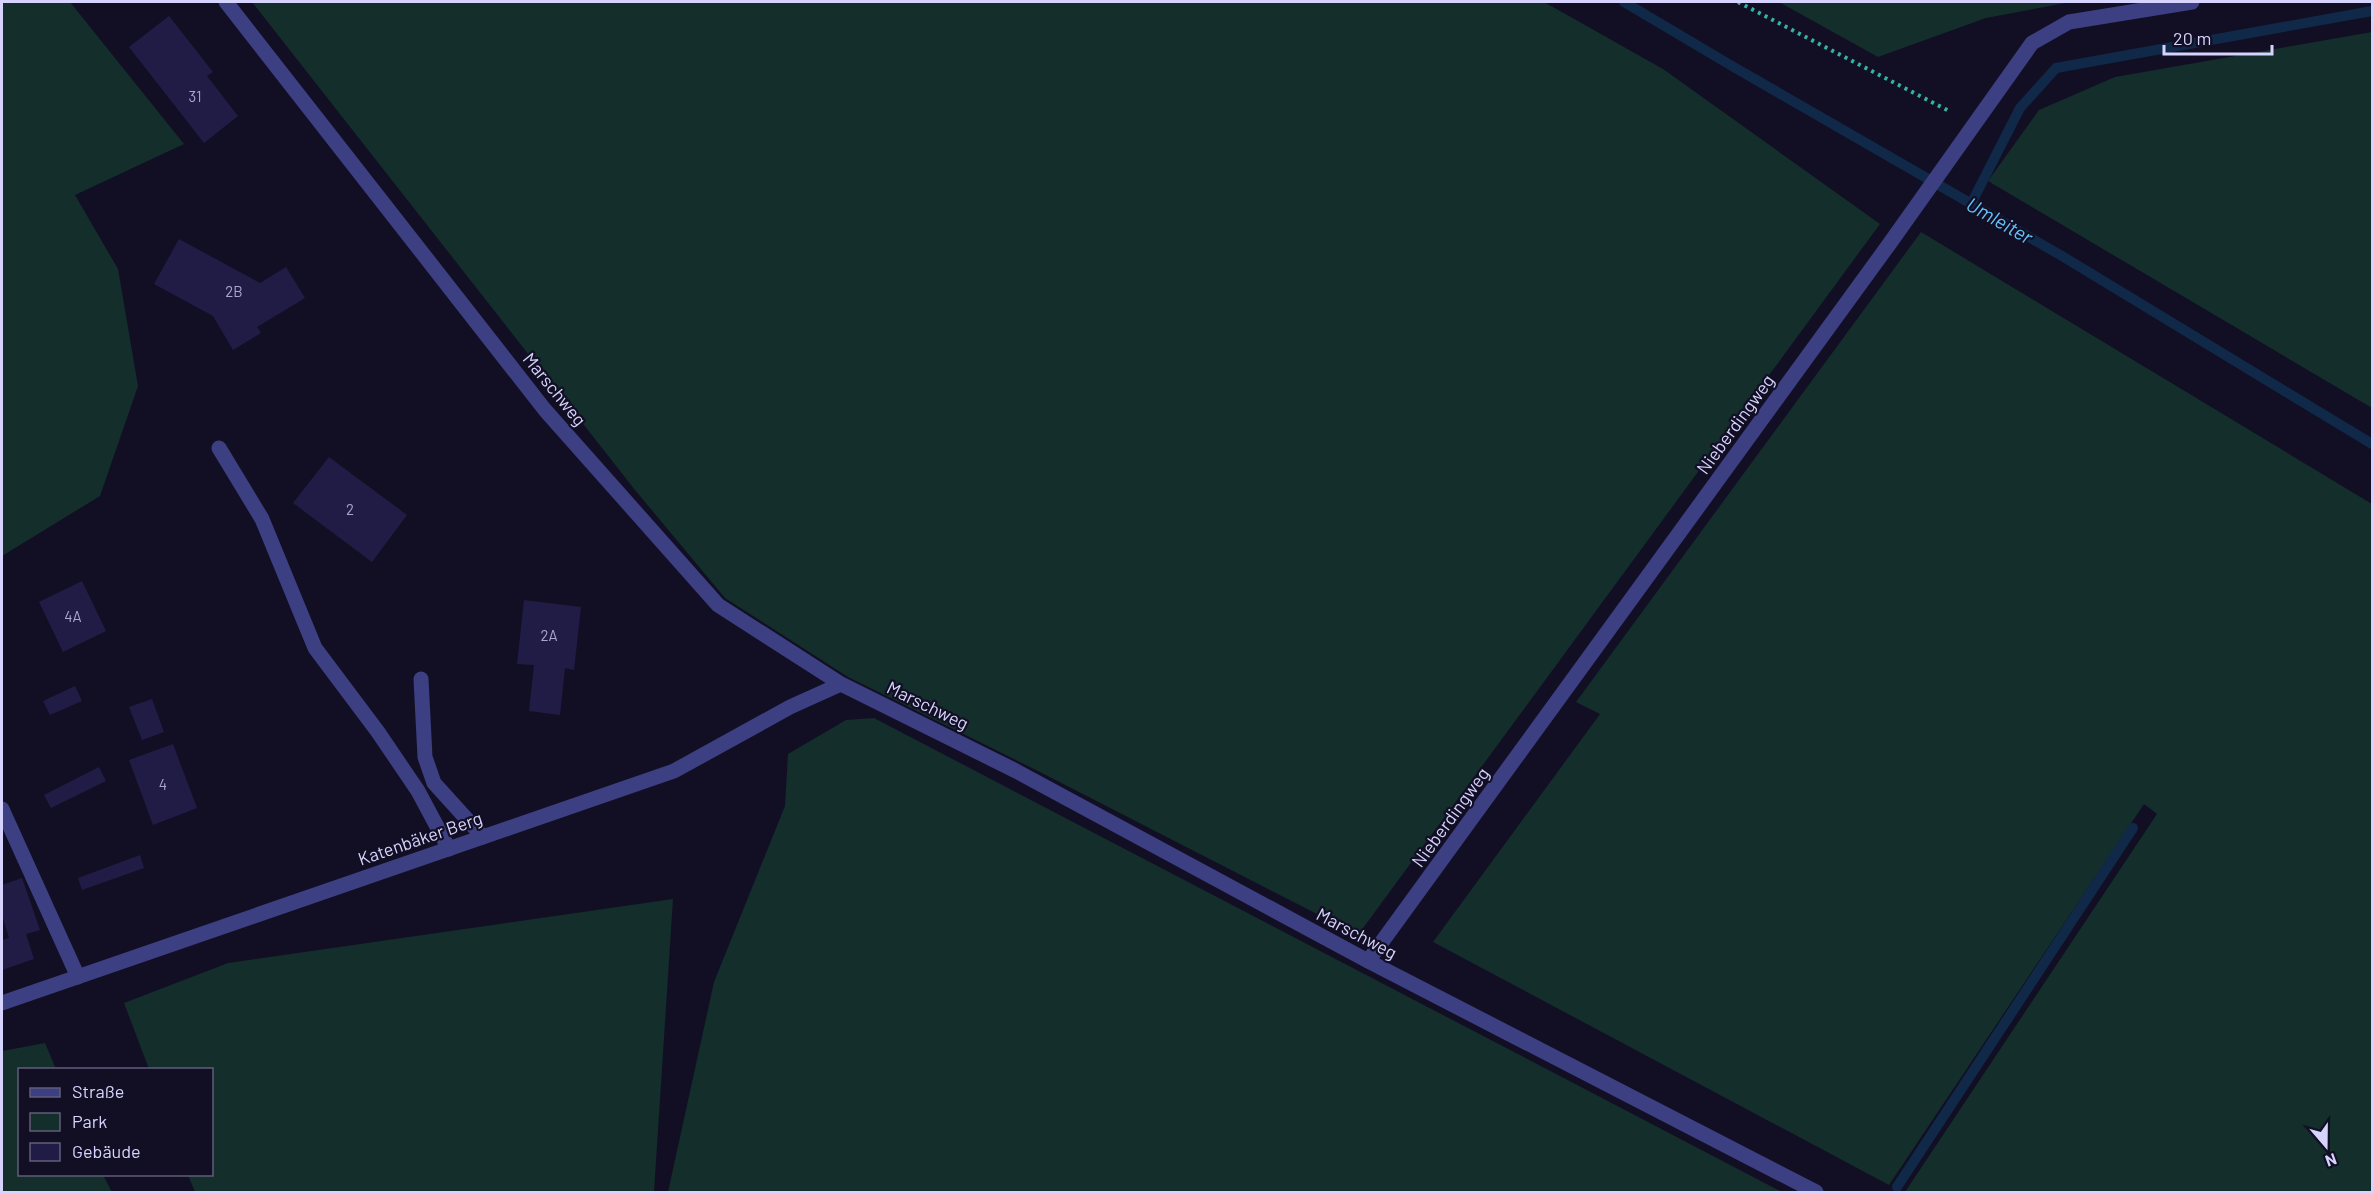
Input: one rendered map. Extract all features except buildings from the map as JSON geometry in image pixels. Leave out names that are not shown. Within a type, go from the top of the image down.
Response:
[{"type":"street","name":"Marschweg","points":[[226,2],[544,410],[718,605],[841,684],[1016,771],[1368,962],[1816,1192]]},
{"type":"street","name":"Nieberdingweg","points":[[1368,962],[1916,207],[2032,43],[2069,22],[2192,2]]},
{"type":"street","points":[[219,448],[262,519],[315,648],[378,732],[418,791],[449,849]]},
{"type":"street","points":[[422,679],[425,757],[434,783],[483,837]]},
{"type":"street","name":"Katenbäker Berg","points":[[2,1003],[674,771],[790,707],[841,684]]},
{"type":"street","points":[[2,809],[78,977]]},
{"type":"path","points":[[1738,2],[1975,124]]},
{"type":"green space","points":[[2,2],[70,2],[184,144],[75,195],[118,269],[138,386],[100,496],[2,556]]},
{"type":"green space","points":[[252,2],[1544,2],[1663,69],[1880,224],[1358,935],[1040,772],[848,677],[725,598],[635,490]]},
{"type":"green space","points":[[1779,2],[2071,2],[1986,18],[1878,57]]},
{"type":"green space","points":[[2372,32],[2372,408],[1988,181],[2039,110],[2115,77]]},
{"type":"green space","points":[[1921,232],[2372,504],[2372,1192],[1905,1192],[2157,814],[2144,804],[1889,1185],[1433,942],[1600,714],[1576,702]]},
{"type":"green space","points":[[874,718],[1782,1192],[668,1192],[714,982],[785,806],[788,754],[846,720]]},
{"type":"green space","points":[[673,899],[654,1192],[195,1192],[188,1176],[213,1176],[213,1068],[149,1068],[124,1003],[228,963]]},
{"type":"green space","points":[[45,1043],[56,1068],[18,1068],[18,1176],[104,1176],[112,1192],[2,1192],[2,1051]]},
{"type":"waterway","name":"Umleiter","points":[[1624,2],[2062,256],[2372,444]]},
{"type":"waterway","points":[[1971,204],[2020,108],[2056,68],[2372,11]]},
{"type":"waterway","points":[[1897,1187],[2133,828]]}]
